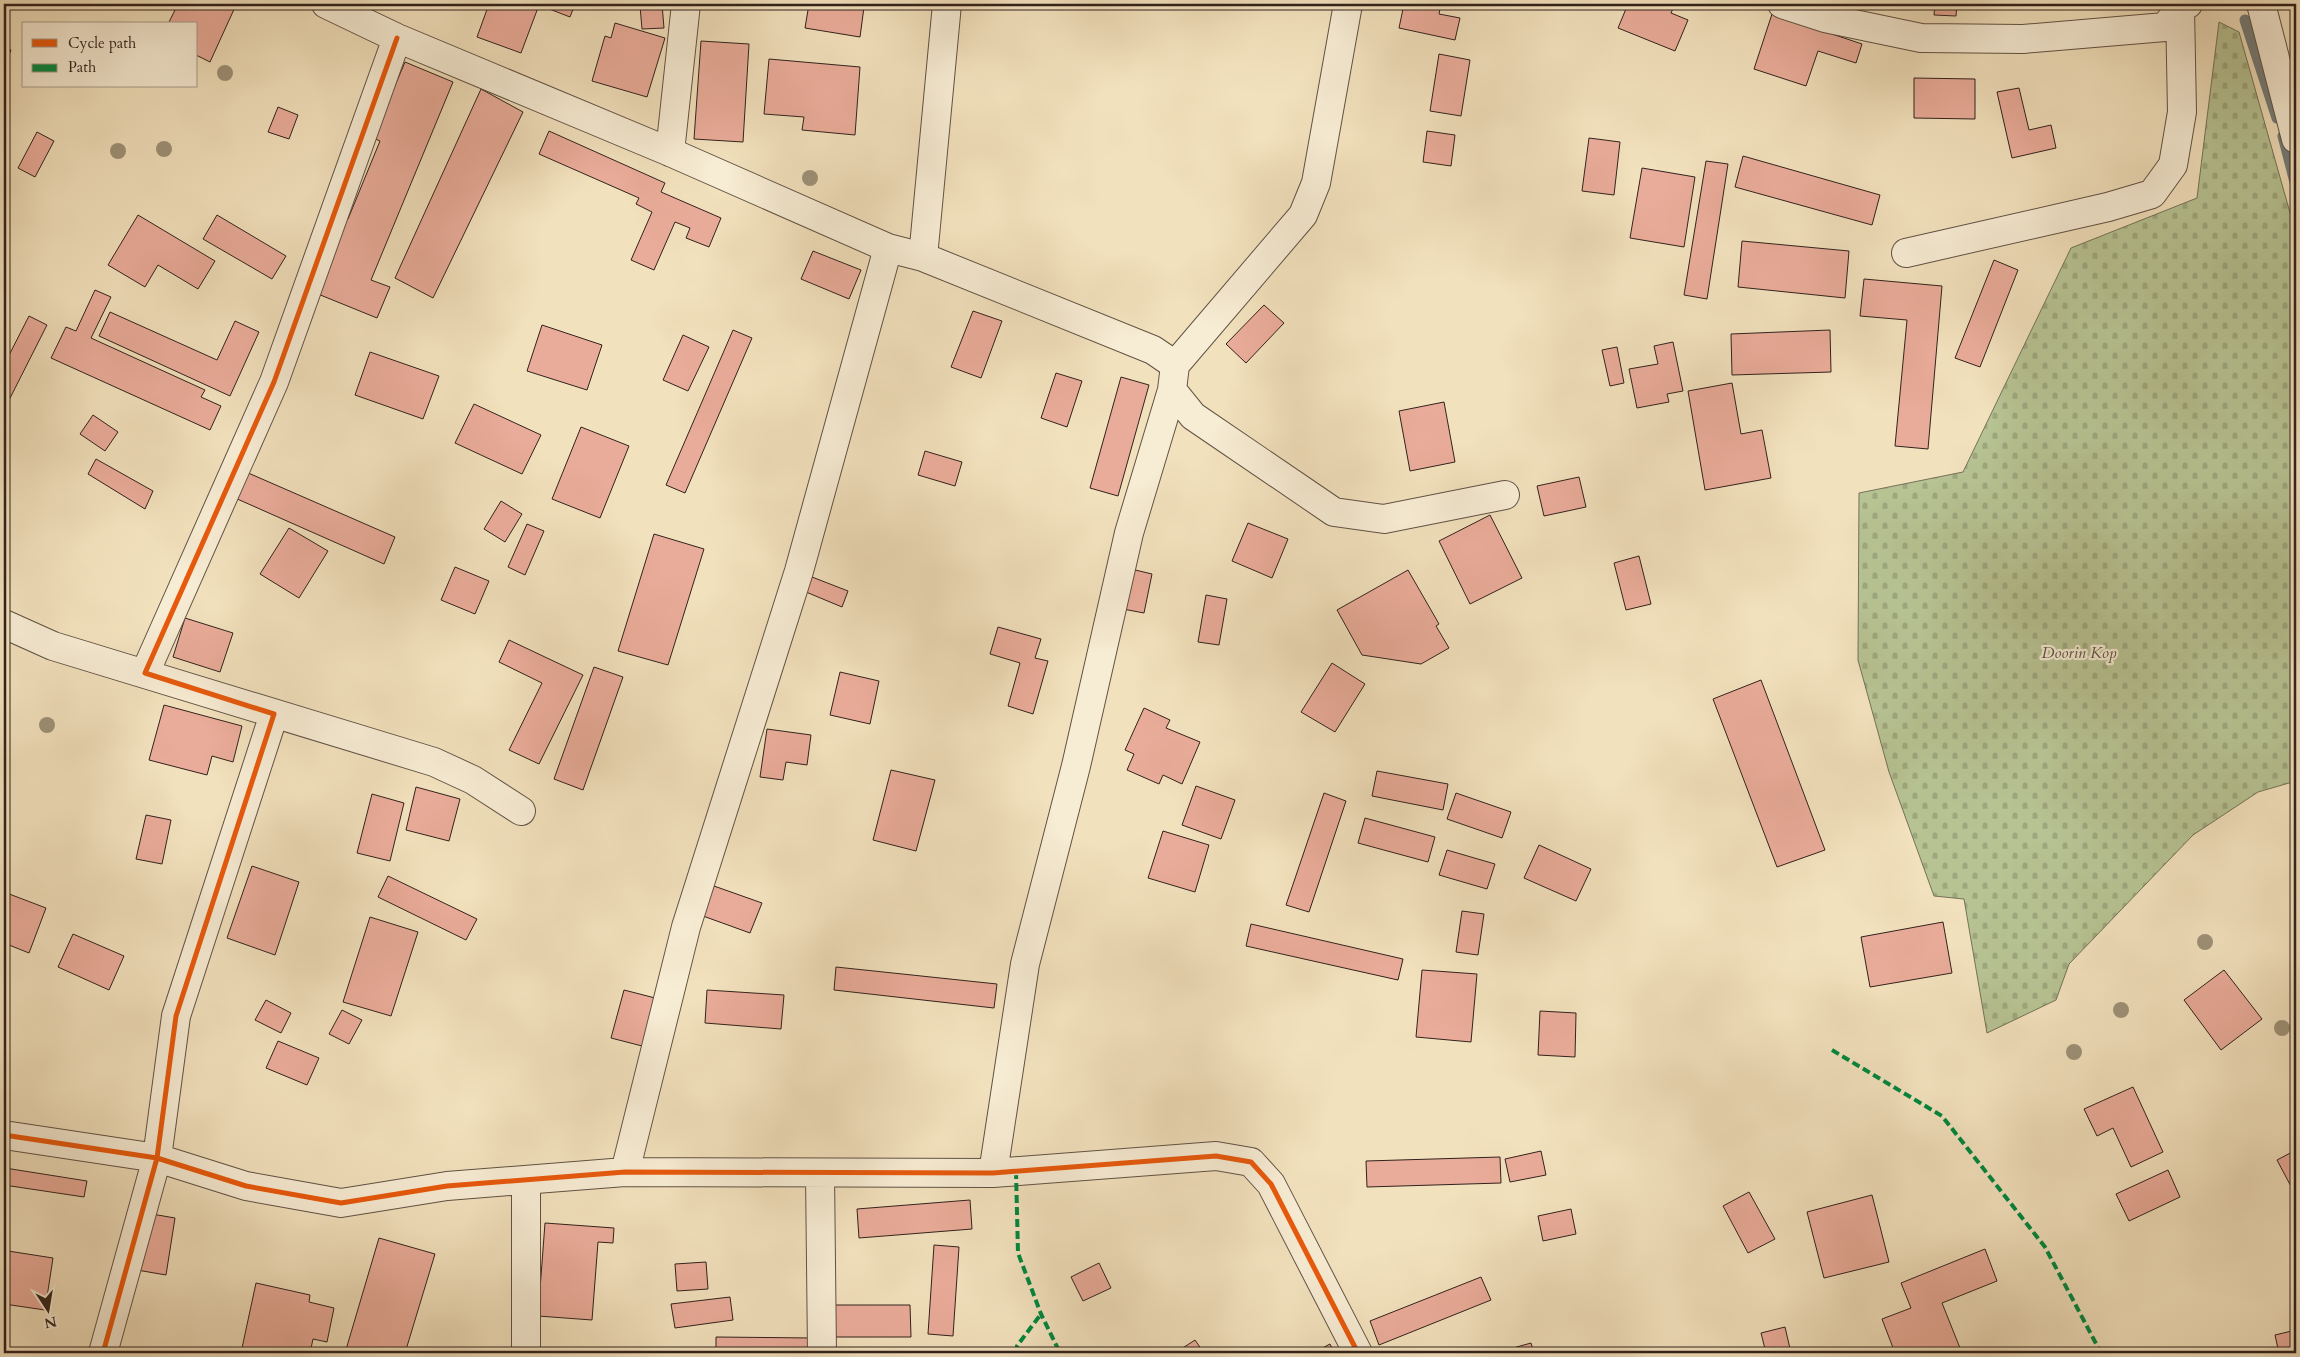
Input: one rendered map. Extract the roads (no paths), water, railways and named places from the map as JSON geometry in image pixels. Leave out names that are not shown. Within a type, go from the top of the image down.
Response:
[{"type":"street","points":[[670,152],[686,4]]},
{"type":"street","points":[[922,257],[947,4]]},
{"type":"street","points":[[993,1173],[1025,964],[1076,766],[1129,534],[1173,378],[1303,215],[1316,183],[1348,4]]},
{"type":"street","points":[[1782,4],[1825,18],[1921,38],[2023,39],[2165,27],[2184,6]]},
{"type":"street","points":[[2261,4],[2296,139]]},
{"type":"street","points":[[332,5],[397,38],[670,152],[888,248],[922,257],[1153,350],[1173,378],[1193,416],[1334,512],[1384,519],[1505,495]]},
{"type":"street","points":[[1906,253],[2108,207],[2152,194],[2174,165],[2182,112],[2184,6]]},
{"type":"street","points":[[145,673],[274,382],[397,38]]},
{"type":"street","points":[[625,1172],[686,928],[799,571],[888,248]]},
{"type":"street","points":[[4,624],[53,646],[434,762],[473,780],[521,811]]},
{"type":"street","points":[[103,1353],[157,1158],[176,1016],[274,714]]},
{"type":"street","points":[[4,1135],[157,1158],[246,1186],[340,1203],[447,1186],[625,1172],[993,1173],[1216,1156],[1251,1162],[1270,1184],[1358,1353]]},
{"type":"street","points":[[820,1174],[822,1353]]},
{"type":"street","points":[[526,1180],[526,1353]]},
{"type":"waterway","points":[[2245,20],[2277,118]]},
{"type":"waterway","points":[[2283,136],[2296,186]]},
{"type":"park label","name":"Doorin Kop","points":[[2079,652]]}]
